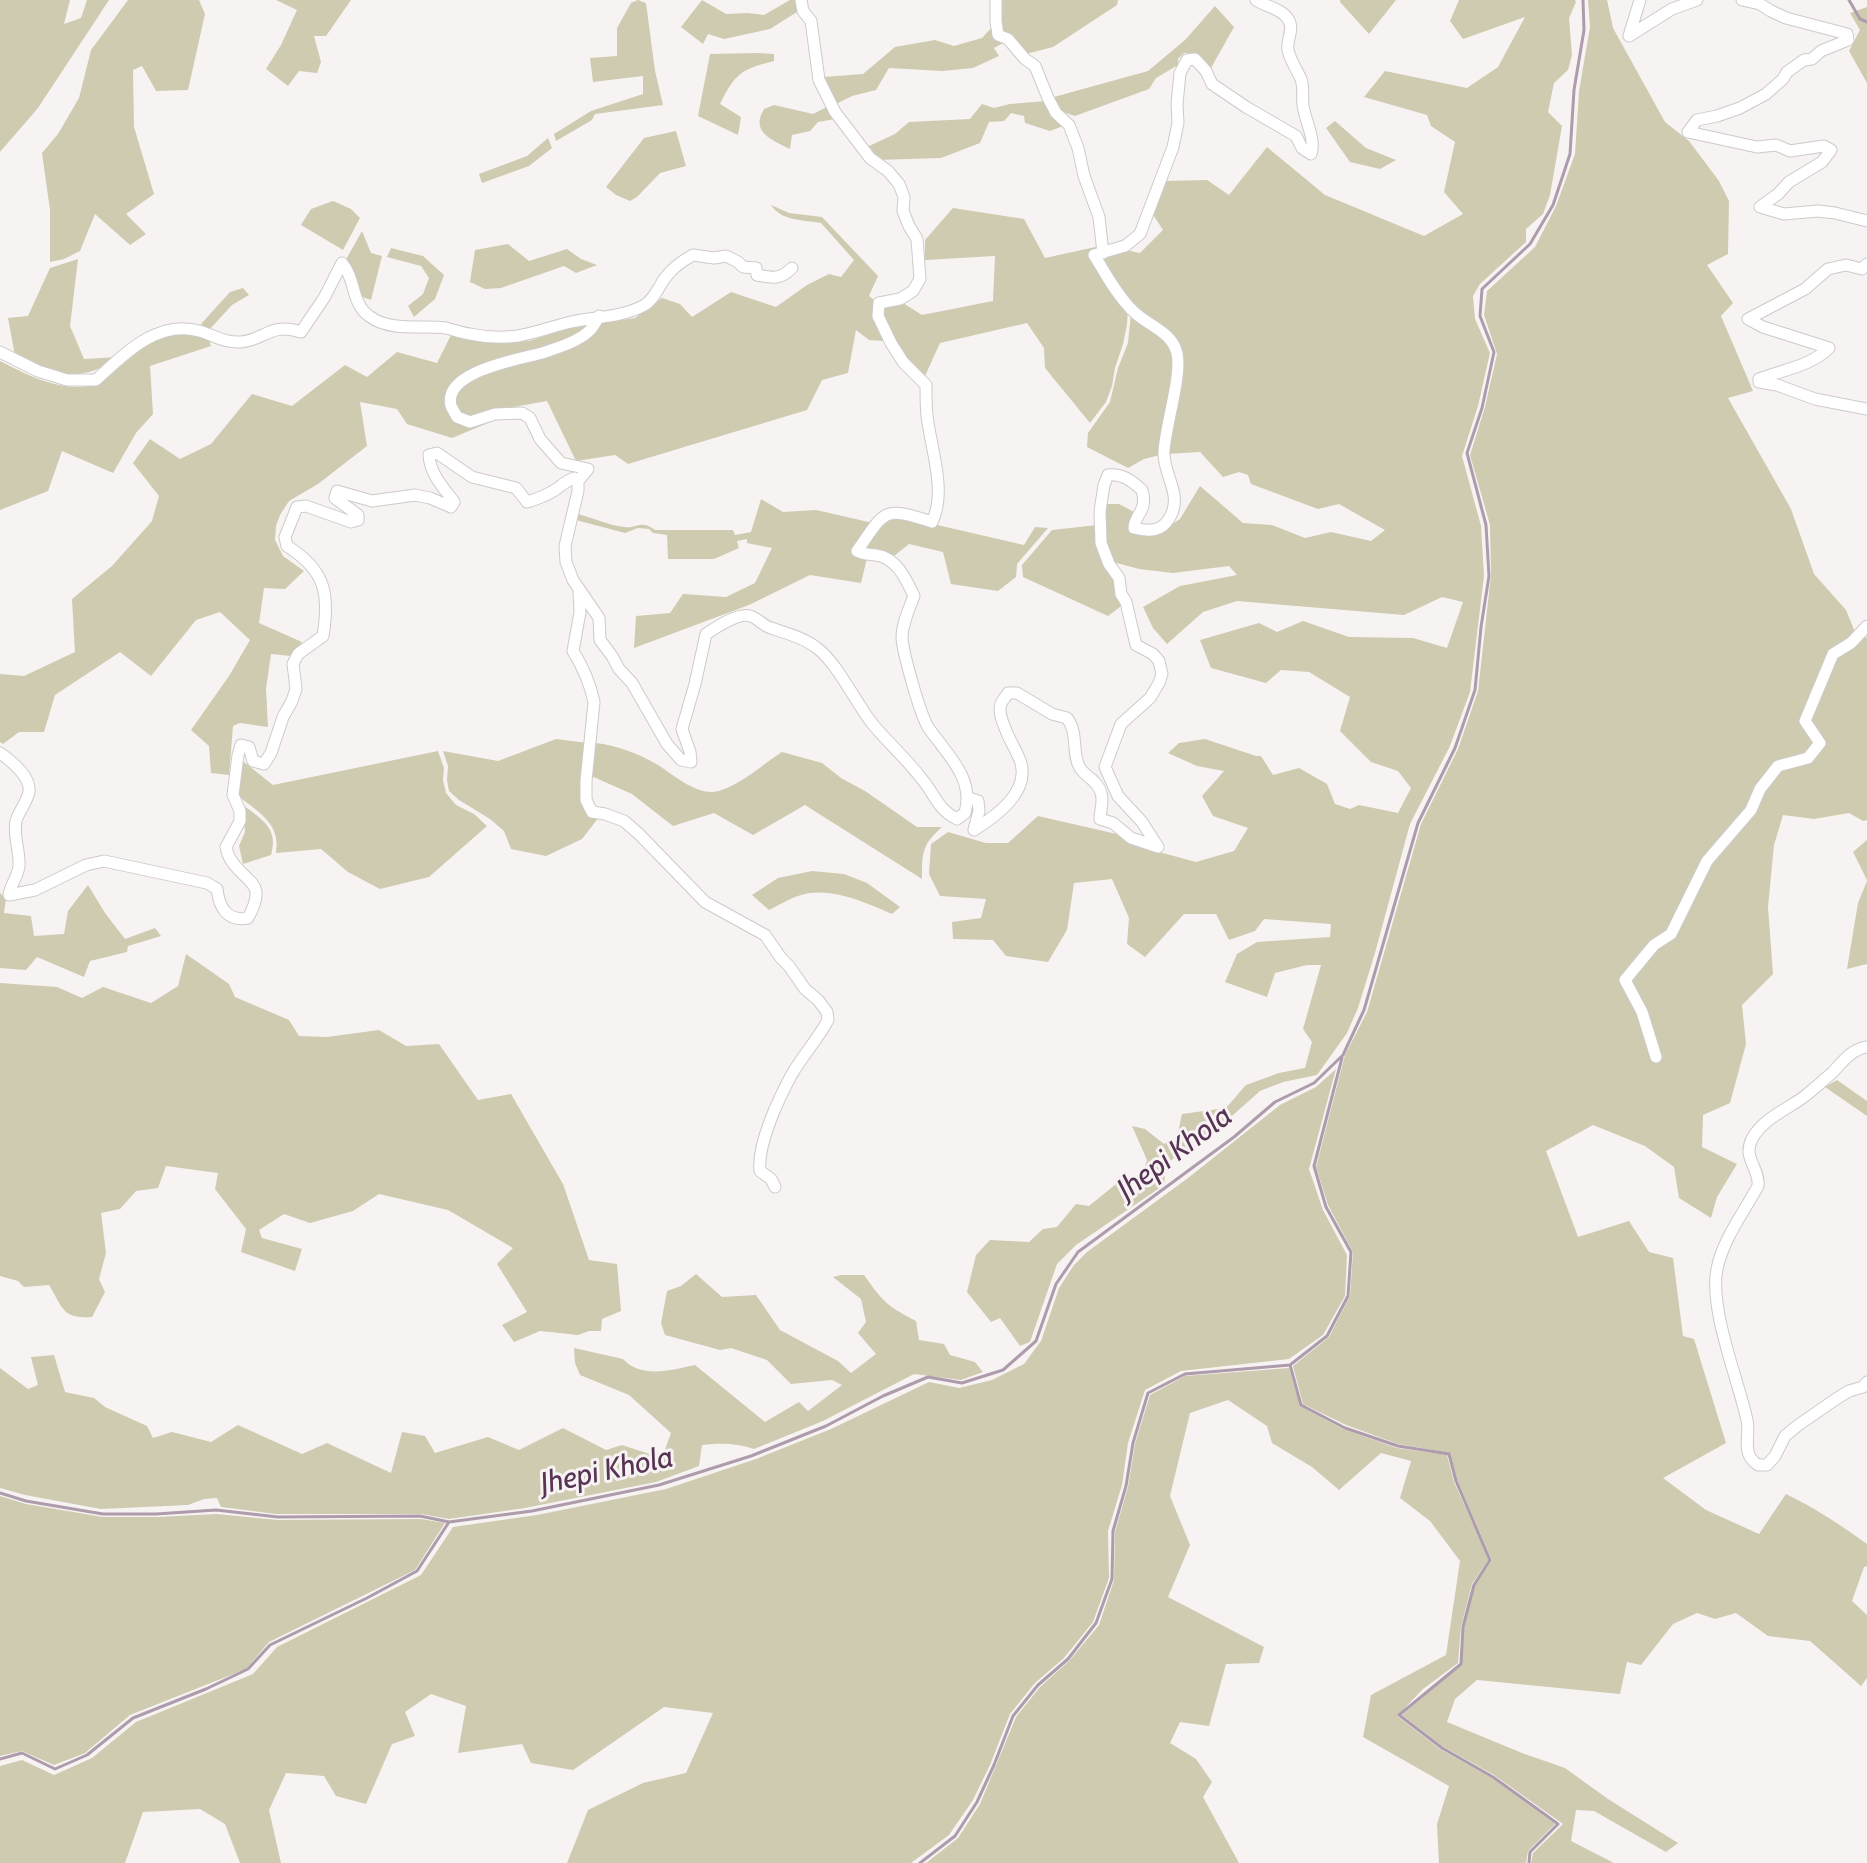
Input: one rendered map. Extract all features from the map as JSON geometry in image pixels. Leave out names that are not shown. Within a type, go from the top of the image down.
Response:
[{"type":"street","points":[[599,316],[591,330],[579,338],[473,374],[453,390],[450,404],[457,417],[470,422],[495,414],[522,413],[530,418],[540,439],[561,463],[588,469],[578,481],[565,546],[566,562],[579,592],[599,618],[600,640],[632,683],[667,744],[681,760],[691,762],[682,729],[706,634],[741,616],[751,616],[763,625],[815,646],[825,655],[885,740],[921,777],[944,812],[957,819],[965,813],[969,798],[960,773],[926,724],[911,679],[902,637],[914,596],[893,562],[879,555],[865,555],[857,551],[882,516],[892,512],[932,522],[936,513],[939,487],[927,415],[926,385],[903,362],[878,316],[879,303],[900,299],[913,291],[920,279],[917,239],[903,211],[904,197],[899,184],[870,158],[835,112],[819,80],[811,21],[803,11],[801,0]]},
{"type":"street","points":[[996,0],[998,35],[1008,39],[1035,66],[1056,113],[1069,125],[1099,217],[1103,253]]},
{"type":"street","points":[[969,798],[978,801],[974,830],[998,813],[1016,793],[1022,780],[1021,764],[1001,717],[1000,704],[1008,693],[1017,693],[1052,714],[1067,718],[1073,726],[1077,746],[1075,756],[1081,769],[1101,793],[1100,819],[1113,823],[1131,838],[1158,847],[1142,822],[1118,796],[1105,767],[1121,724],[1150,698],[1162,674],[1159,661],[1153,654],[1136,645],[1119,578],[1109,564],[1101,543],[1100,511],[1108,475],[1118,474],[1142,490],[1144,506],[1134,528],[1155,531],[1170,518],[1175,494],[1163,455],[1178,368],[1177,351],[1170,339],[1143,321],[1116,292],[1094,255],[1125,246],[1140,234],[1173,147],[1178,123],[1177,87],[1187,60],[1195,59],[1212,84],[1296,136],[1302,148],[1311,154],[1314,145],[1307,127],[1302,83],[1287,48],[1291,32],[1289,20],[1278,9],[1256,0]]},
{"type":"street","points":[[1640,0],[1629,36],[1672,9],[1697,0]]},
{"type":"street","points":[[1742,0],[1760,4],[1786,18],[1847,34],[1848,40],[1821,51],[1812,59],[1804,60],[1766,94],[1740,108],[1697,120],[1688,132],[1757,147],[1776,145],[1790,151],[1824,146],[1831,150],[1822,162],[1789,182],[1760,207],[1784,214],[1818,211],[1867,221]]},
{"type":"street","points":[[0,352],[38,371],[67,380],[96,380],[136,344],[148,337],[175,330],[196,330],[221,340],[244,342],[274,330],[289,328],[301,332],[324,298],[342,263],[348,270],[359,306],[369,317],[381,322],[400,327],[448,329],[472,335],[518,336],[642,306],[653,298],[675,266],[693,255],[726,256],[743,267],[756,268],[757,275],[774,278],[785,275],[792,268]]},
{"type":"street","points":[[1867,264],[1862,269],[1846,265],[1828,269],[1805,289],[1748,319],[1763,327],[1829,348],[1804,364],[1759,379],[1759,382],[1815,399],[1867,409]]},
{"type":"street","points":[[0,753],[28,782],[29,792],[16,822],[18,876],[9,895],[35,890],[86,865],[104,861],[207,883],[217,889],[218,901],[224,912],[238,920],[248,918],[256,893],[253,883],[231,860],[226,847],[240,821],[240,811],[233,795],[238,755],[241,745],[249,747],[253,761],[264,764],[271,753],[296,689],[293,664],[298,654],[323,636],[326,616],[326,597],[321,580],[299,554],[287,546],[285,537],[297,507],[306,506],[351,522],[358,520],[358,515],[335,498],[337,491],[372,501],[415,495],[451,507],[454,502],[436,480],[429,462],[429,455],[437,453],[472,477],[516,488],[527,502],[556,489],[567,480],[574,478],[578,481]]},
{"type":"street","points":[[579,592],[580,612],[573,651],[584,668],[594,702],[586,781],[586,800],[592,812],[624,821],[705,902],[765,935],[805,989],[827,1012],[828,1020],[792,1074],[765,1140],[759,1161],[760,1171],[771,1179],[775,1187]]},
{"type":"street","points":[[1656,1057],[1642,1012],[1625,980],[1654,945],[1671,934],[1707,861],[1751,810],[1760,789],[1778,766],[1808,758],[1820,743],[1805,721],[1833,654],[1851,643],[1867,626]]},
{"type":"street","points":[[1867,1047],[1853,1051],[1804,1097],[1758,1130],[1751,1140],[1751,1163],[1759,1178],[1758,1186],[1726,1243],[1717,1269],[1716,1296],[1748,1425],[1750,1459],[1758,1465],[1767,1465],[1785,1436],[1797,1426],[1867,1382]]},
{"type":"shaded area","points":[[0,0],[70,0],[64,24],[81,18],[87,0],[109,0],[38,108],[0,152]]},
{"type":"shaded area","points":[[128,0],[199,0],[205,14],[188,90],[156,91],[142,66],[133,70],[134,127],[154,194],[126,214],[146,234],[130,245],[95,214],[80,251],[50,262],[50,210],[42,153],[58,134],[79,98],[91,50]]},
{"type":"shaded area","points":[[276,0],[351,0],[326,36],[314,36],[321,62],[317,73],[299,71],[288,86],[266,69],[297,10]]},
{"type":"shaded area","points":[[638,0],[646,3],[663,105],[595,114],[592,120],[556,141],[554,134],[591,111],[643,94],[643,76],[593,82],[590,58],[617,56],[617,28],[631,3]]},
{"type":"shaded area","points":[[702,0],[726,14],[764,15],[790,0],[796,0],[797,12],[770,29],[724,39],[708,34],[703,44],[681,27]]},
{"type":"shaded area","points":[[998,0],[1118,0],[1117,5],[1053,47],[1026,54],[999,33]]},
{"type":"shaded area","points":[[1340,0],[1396,0],[1369,34]]},
{"type":"shaded area","points":[[1459,0],[1576,2],[1569,18],[1572,55],[1568,70],[1554,83],[1548,112],[1562,126],[1550,195],[1543,214],[1526,229],[1526,242],[1480,284],[1473,296],[1475,319],[1490,353],[1462,456],[1481,526],[1484,576],[1470,692],[1450,746],[1410,824],[1375,953],[1347,1033],[1317,1075],[1283,1082],[1260,1091],[1166,1164],[1164,1185],[1076,1245],[1057,1264],[1030,1342],[1020,1346],[1000,1318],[991,1322],[967,1292],[976,1255],[990,1240],[1029,1242],[1043,1229],[1057,1227],[1076,1204],[1089,1206],[1116,1184],[1142,1175],[1147,1160],[1132,1126],[1145,1129],[1164,1144],[1177,1137],[1182,1114],[1226,1108],[1246,1085],[1305,1068],[1312,1042],[1303,1029],[1321,965],[1275,973],[1267,997],[1225,982],[1237,954],[1257,942],[1330,937],[1331,924],[1264,919],[1255,931],[1229,940],[1216,914],[1184,914],[1145,957],[1127,944],[1129,918],[1112,879],[1074,883],[1067,930],[1048,962],[1006,956],[993,940],[953,939],[952,922],[981,918],[986,899],[940,896],[929,874],[931,844],[948,832],[986,843],[1008,843],[1038,816],[1121,835],[1159,852],[1196,862],[1234,851],[1248,828],[1213,816],[1202,796],[1224,771],[1197,766],[1168,753],[1179,743],[1205,739],[1261,756],[1273,775],[1299,768],[1327,784],[1335,804],[1350,809],[1359,805],[1398,813],[1411,788],[1398,771],[1371,762],[1340,731],[1350,697],[1309,672],[1281,670],[1266,683],[1211,668],[1200,640],[1259,623],[1277,632],[1303,621],[1349,637],[1413,638],[1447,648],[1463,602],[1442,597],[1404,615],[1237,601],[1203,612],[1167,644],[1153,628],[1143,607],[1180,586],[1237,575],[1229,566],[1173,573],[1113,562],[1106,543],[1105,504],[1119,504],[1134,512],[1131,529],[1159,533],[1180,519],[1200,486],[1243,523],[1272,525],[1305,538],[1331,532],[1371,541],[1385,530],[1339,504],[1318,509],[1251,484],[1248,475],[1239,472],[1223,477],[1200,452],[1166,454],[1180,350],[1132,306],[1100,258],[1126,250],[1140,253],[1163,230],[1152,213],[1164,181],[1207,180],[1229,195],[1267,147],[1325,195],[1424,236],[1463,214],[1444,192],[1455,142],[1431,126],[1427,115],[1364,97],[1385,71],[1467,88],[1498,67],[1525,17],[1463,39],[1450,21]]},
{"type":"shaded area","points":[[1588,0],[1607,0],[1613,28],[1665,122],[1689,141],[1719,181],[1729,201],[1728,254],[1707,265],[1733,303],[1721,316],[1753,391],[1728,398],[1791,509],[1814,574],[1846,610],[1855,632],[1867,638],[1867,820],[1849,813],[1814,819],[1783,815],[1774,845],[1768,907],[1773,974],[1742,1005],[1746,1044],[1730,1103],[1703,1115],[1702,1147],[1737,1164],[1717,1197],[1711,1218],[1679,1198],[1674,1167],[1645,1146],[1593,1125],[1546,1151],[1578,1237],[1629,1221],[1649,1252],[1673,1258],[1683,1336],[1694,1339],[1726,1443],[1663,1478],[1706,1510],[1759,1534],[1786,1494],[1828,1517],[1867,1544],[1867,1566],[1852,1601],[1867,1615],[1867,1678],[1861,1686],[1810,1641],[1768,1636],[1736,1613],[1715,1619],[1697,1613],[1673,1624],[1641,1665],[1627,1662],[1620,1694],[1477,1680],[1455,1699],[1447,1722],[1565,1768],[1678,1843],[1666,1852],[1594,1811],[1576,1810],[1571,1841],[1614,1863],[1531,1863],[1533,1853],[1563,1824],[1494,1775],[1442,1746],[1402,1715],[1462,1664],[1464,1628],[1475,1585],[1492,1560],[1457,1480],[1450,1453],[1398,1444],[1346,1425],[1303,1404],[1293,1366],[1329,1337],[1350,1296],[1353,1252],[1328,1205],[1316,1167],[1345,1055],[1367,1012],[1421,824],[1458,749],[1478,691],[1491,575],[1490,525],[1470,455],[1497,354],[1484,315],[1487,291],[1535,247],[1556,206],[1575,154],[1579,91],[1590,27]]},
{"type":"shaded area","points":[[1215,6],[1234,27],[1211,68],[1199,56],[1184,53],[1178,59],[1178,65],[1156,78],[1149,89],[1075,116],[1060,111],[1054,97],[1148,71],[1185,40]]},
{"type":"shaded area","points":[[1867,7],[1867,83],[1849,51],[1860,30],[1850,13]]},
{"type":"shaded area","points":[[994,25],[1007,41],[994,48],[999,56],[973,68],[942,71],[889,68],[876,90],[852,96],[834,105],[824,77],[863,74],[895,47],[935,40],[954,46],[982,38]]},
{"type":"shaded area","points":[[710,54],[774,54],[774,61],[740,74],[720,104],[741,117],[738,135],[698,116]]},
{"type":"shaded area","points":[[1046,101],[1063,126],[1050,131],[1025,123],[1024,116],[1011,113],[1004,121],[989,122],[980,143],[941,158],[877,160],[867,147],[895,134],[909,122],[970,119],[982,104],[994,108]]},
{"type":"shaded area","points":[[774,105],[813,114],[827,107],[835,119],[818,122],[810,131],[792,135],[790,149],[761,129],[760,117],[764,109]]},
{"type":"shaded area","points":[[1335,121],[1366,148],[1396,160],[1380,169],[1350,162],[1326,128]]},
{"type":"shaded area","points":[[676,131],[686,166],[660,173],[630,201],[606,187],[644,138]]},
{"type":"shaded area","points":[[548,138],[552,148],[529,166],[482,183],[479,174],[527,156]]},
{"type":"shaded area","points":[[333,201],[351,209],[360,218],[343,250],[301,225],[311,209]]},
{"type":"shaded area","points":[[771,205],[789,213],[822,217],[878,276],[869,296],[874,300],[872,315],[884,341],[869,340],[856,330],[848,373],[822,380],[807,410],[628,464],[615,455],[576,461],[547,401],[496,410],[470,419],[459,414],[454,404],[456,392],[475,377],[514,363],[600,323],[635,318],[662,298],[680,304],[692,317],[731,292],[776,307],[829,274],[841,277],[854,260],[821,223],[787,217]]},
{"type":"shaded area","points":[[953,208],[1024,219],[1045,258],[1100,246],[1093,254],[1128,308],[1127,325],[1112,386],[1106,402],[1090,423],[1045,368],[1044,348],[1027,323],[940,343],[925,376],[896,345],[881,305],[903,303],[922,315],[993,301],[995,256],[925,260],[925,240]]},
{"type":"shaded area","points":[[362,231],[371,253],[382,256],[371,300],[357,295],[344,263]]},
{"type":"shaded area","points":[[508,244],[529,261],[567,249],[597,265],[576,273],[564,266],[501,288],[485,289],[470,282],[475,250]]},
{"type":"shaded area","points":[[391,248],[423,256],[444,275],[435,299],[414,317],[408,306],[423,294],[429,278],[421,266],[387,257]]},
{"type":"shaded area","points":[[78,259],[70,326],[84,359],[118,357],[91,371],[66,374],[15,355],[8,318],[28,316],[50,268]]},
{"type":"shaded area","points":[[243,288],[249,295],[232,305],[209,330],[201,324],[230,292]]},
{"type":"shaded area","points":[[1131,313],[1156,330],[1175,353],[1160,455],[1128,468],[1087,447],[1088,433],[1110,402],[1128,343]]},
{"type":"shaded area","points":[[592,321],[586,329],[567,340],[472,371],[448,403],[469,424],[488,423],[452,438],[407,424],[397,409],[360,402],[367,446],[318,484],[289,501],[276,526],[275,540],[283,556],[304,571],[285,589],[264,588],[259,623],[302,642],[291,656],[271,654],[266,689],[268,727],[240,723],[233,726],[229,775],[211,773],[209,746],[191,730],[250,640],[220,612],[196,620],[151,676],[120,652],[55,695],[44,732],[19,732],[3,744],[0,742],[0,674],[24,676],[75,652],[72,599],[112,566],[152,521],[159,496],[133,463],[150,439],[180,459],[211,444],[252,394],[292,406],[345,365],[367,377],[397,352],[437,363],[452,333],[506,342],[529,341]]},
{"type":"shaded area","points":[[176,333],[208,337],[211,346],[150,366],[153,414],[136,433],[113,473],[62,451],[48,491],[0,510],[0,361],[47,382],[85,386],[100,383],[147,346]]},
{"type":"shaded area","points":[[761,499],[783,512],[816,510],[873,523],[861,541],[867,558],[861,583],[810,575],[749,605],[634,648],[636,616],[670,613],[683,594],[726,597],[755,583],[772,548],[747,543],[747,539],[737,541],[739,548],[714,559],[668,559],[667,535],[638,528],[625,533],[576,520],[578,514],[624,527],[642,525],[655,530],[733,530],[735,535],[751,532]]},
{"type":"shaded area","points":[[894,515],[1024,545],[1035,527],[1048,528],[1017,564],[1016,577],[998,591],[951,584],[943,552],[909,544],[894,556],[860,549],[884,519]]},
{"type":"shaded area","points":[[1097,525],[1124,604],[1108,616],[1023,577],[1022,565],[1052,530]]},
{"type":"shaded area","points":[[556,739],[588,743],[583,783],[599,817],[582,839],[546,856],[511,849],[504,831],[449,791],[448,766],[443,751],[498,761]]},
{"type":"shaded area","points":[[595,743],[636,754],[687,784],[711,792],[736,784],[782,752],[822,763],[917,827],[942,827],[924,850],[922,879],[805,805],[753,835],[714,813],[673,826],[632,794],[589,775]]},
{"type":"shaded area","points":[[438,751],[444,768],[446,793],[456,805],[474,814],[487,826],[429,877],[380,889],[348,872],[321,849],[276,853],[277,843],[271,826],[237,795],[239,766],[244,762],[273,785]]},
{"type":"shaded area","points":[[243,805],[271,831],[273,846],[271,855],[243,864],[239,846],[245,832]]},
{"type":"shaded area","points":[[1867,840],[1867,880],[1853,852]]},
{"type":"shaded area","points":[[812,871],[844,874],[867,883],[900,907],[892,914],[846,896],[821,892],[798,896],[769,910],[752,895],[778,878]]},
{"type":"shaded area","points":[[1867,881],[1867,964],[1847,969],[1858,903]]},
{"type":"shaded area","points":[[88,885],[125,939],[155,928],[161,936],[128,946],[127,952],[90,961],[84,977],[37,957],[26,970],[0,968],[0,893],[6,898],[4,913],[31,916],[34,936],[64,934],[68,911]]},
{"type":"shaded area","points":[[186,954],[229,984],[235,997],[289,1020],[299,1036],[327,1037],[379,1030],[406,1046],[439,1044],[478,1100],[511,1094],[563,1184],[589,1260],[617,1264],[621,1311],[602,1319],[601,1331],[578,1335],[540,1331],[514,1342],[502,1325],[527,1312],[497,1264],[513,1248],[448,1210],[379,1194],[353,1211],[310,1223],[284,1214],[259,1230],[262,1238],[302,1249],[295,1271],[241,1252],[246,1229],[215,1189],[218,1173],[166,1166],[158,1188],[136,1191],[120,1209],[101,1213],[106,1253],[99,1279],[105,1292],[92,1317],[69,1314],[49,1285],[24,1287],[18,1281],[0,1276],[0,983],[57,987],[82,998],[103,987],[151,1003],[178,986]]},
{"type":"shaded area","points":[[1336,1069],[1309,1169],[1323,1210],[1347,1255],[1345,1296],[1323,1335],[1289,1359],[1181,1371],[1145,1390],[1128,1443],[1122,1485],[1108,1531],[1109,1578],[1093,1622],[1064,1658],[1035,1683],[1010,1714],[973,1800],[949,1835],[911,1863],[567,1863],[588,1810],[643,1783],[686,1773],[713,1713],[664,1707],[573,1770],[531,1763],[522,1744],[458,1753],[466,1706],[431,1694],[405,1712],[415,1736],[392,1744],[366,1804],[336,1796],[324,1776],[286,1773],[269,1810],[281,1863],[240,1863],[225,1824],[200,1809],[143,1812],[125,1863],[0,1863],[0,1766],[22,1760],[54,1775],[92,1758],[136,1722],[253,1674],[277,1647],[421,1575],[453,1527],[537,1515],[666,1489],[756,1459],[831,1429],[929,1382],[959,1388],[992,1380],[1024,1364],[1041,1341],[1059,1288],[1087,1252],[1280,1105],[1316,1087]]},
{"type":"shaded area","points":[[1837,1080],[1867,1101],[1867,1116],[1825,1087]]},
{"type":"shaded area","points":[[696,1274],[722,1297],[756,1295],[780,1330],[838,1361],[851,1373],[876,1354],[858,1333],[866,1322],[861,1299],[833,1277],[864,1275],[886,1302],[916,1321],[919,1340],[944,1344],[950,1355],[975,1362],[983,1372],[961,1380],[914,1374],[823,1421],[754,1449],[728,1444],[702,1445],[699,1466],[656,1482],[525,1508],[449,1519],[421,1514],[276,1514],[221,1507],[217,1498],[188,1505],[101,1509],[0,1488],[0,1368],[28,1389],[38,1385],[31,1357],[54,1355],[65,1392],[94,1398],[105,1407],[147,1426],[153,1438],[172,1432],[211,1442],[238,1425],[302,1454],[327,1443],[391,1473],[402,1432],[425,1436],[435,1453],[488,1437],[519,1450],[563,1428],[606,1450],[622,1445],[662,1458],[671,1433],[629,1395],[580,1375],[574,1348],[623,1359],[648,1371],[667,1371],[695,1365],[765,1422],[799,1402],[808,1411],[842,1385],[832,1380],[791,1384],[767,1360],[731,1348],[720,1350],[665,1335],[661,1323],[667,1291],[681,1286]]},
{"type":"shaded area","points":[[1289,1368],[1300,1406],[1343,1429],[1397,1448],[1447,1455],[1454,1482],[1489,1559],[1472,1584],[1461,1627],[1458,1663],[1423,1689],[1397,1716],[1440,1749],[1492,1778],[1555,1824],[1528,1851],[1526,1863],[1439,1863],[1437,1824],[1449,1786],[1363,1737],[1371,1695],[1446,1655],[1460,1561],[1430,1521],[1400,1498],[1411,1461],[1381,1453],[1339,1490],[1312,1467],[1272,1443],[1267,1426],[1228,1400],[1190,1413],[1170,1496],[1190,1545],[1168,1597],[1264,1647],[1259,1663],[1226,1664],[1209,1726],[1180,1722],[1170,1743],[1196,1759],[1212,1782],[1203,1797],[1239,1863],[926,1863],[958,1838],[980,1804],[1016,1717],[1099,1625],[1114,1580],[1115,1532],[1128,1487],[1135,1444],[1150,1395],[1185,1376]]},
{"type":"shaded area","points":[[0,1496],[26,1504],[103,1517],[217,1514],[278,1520],[421,1519],[445,1523],[415,1570],[269,1642],[246,1669],[130,1715],[85,1753],[54,1765],[22,1751],[0,1756]]},
{"type":"waterway","name":"Jhepi Khola","points":[[0,1493],[26,1501],[103,1514],[216,1510],[278,1517],[420,1516],[449,1522],[532,1511],[659,1485],[751,1456],[826,1426],[928,1377],[962,1383],[1003,1370],[1036,1341],[1056,1284],[1078,1252],[1234,1137],[1275,1102],[1314,1083],[1343,1055],[1364,1010],[1418,823],[1455,748],[1475,690],[1489,576],[1486,525],[1467,453],[1482,408],[1494,352],[1480,316],[1482,289],[1530,244],[1553,205],[1570,154],[1574,90],[1584,30],[1583,0]]},
{"type":"waterway","points":[[1849,0],[1860,19],[1867,22]]},
{"type":"waterway","points":[[920,1863],[955,1836],[977,1802],[1013,1716],[1038,1685],[1068,1659],[1096,1623],[1112,1579],[1113,1531],[1148,1393],[1185,1374],[1290,1365],[1327,1336],[1348,1296],[1351,1252],[1326,1207],[1314,1166],[1342,1058]]},
{"type":"waterway","points":[[1290,1365],[1301,1405],[1345,1428],[1398,1446],[1449,1454],[1456,1481],[1490,1560],[1474,1585],[1463,1627],[1461,1664],[1399,1715],[1442,1748],[1493,1777],[1558,1824],[1530,1852],[1529,1863]]},
{"type":"waterway","points":[[0,1759],[22,1753],[55,1769],[87,1755],[133,1718],[248,1669],[270,1645],[417,1571],[449,1522]]}]
